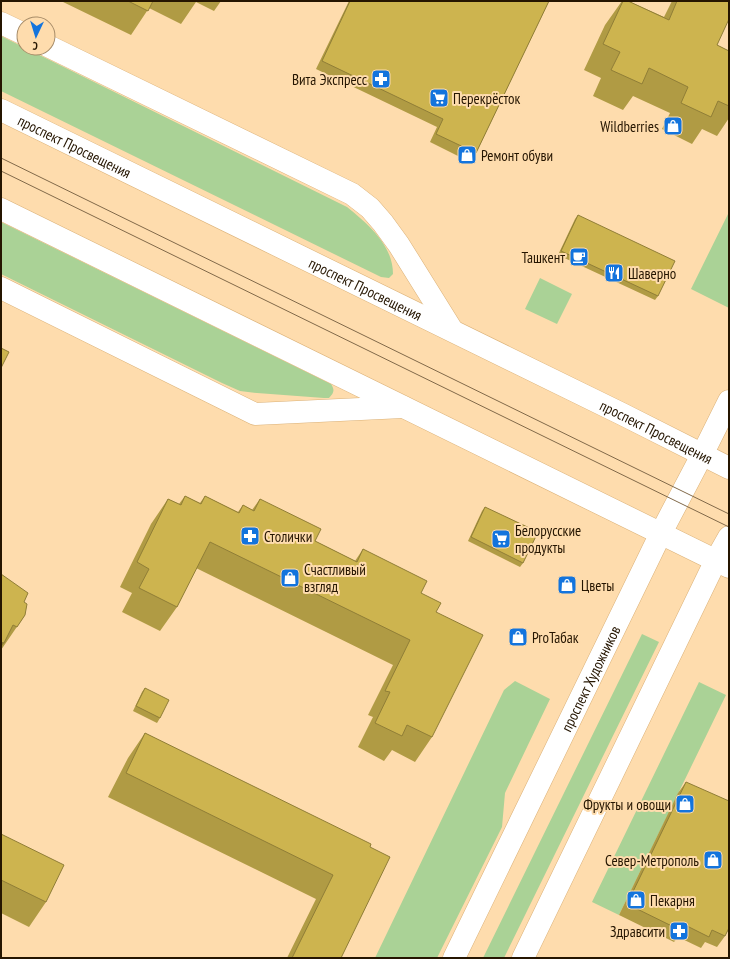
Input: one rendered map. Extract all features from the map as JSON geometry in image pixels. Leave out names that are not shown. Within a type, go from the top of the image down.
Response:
[{"type":"street","points":[[1,23],[16,30]]},
{"type":"street","points":[[56,50],[352,194],[370,208],[384,223],[399,244],[452,330]]},
{"type":"street","name":"проспект Просвещения","points":[[1,110],[452,330],[729,468]]},
{"type":"street","points":[[1,210],[722,563]]},
{"type":"street","points":[[1,288],[255,414],[403,407]]},
{"type":"street","name":"проспект Художников","points":[[454,958],[661,533],[729,401]]},
{"type":"street","points":[[523,958],[722,563],[729,537]]},
{"type":"green space","points":[[1,36],[16,43],[16,56],[41,56],[347,207],[378,236],[389,254],[393,274],[389,278],[381,277],[1,91]]},
{"type":"green space","points":[[729,212],[729,308],[691,289]]},
{"type":"green space","points":[[1,222],[331,384],[333,393],[329,398],[324,398],[240,391],[1,274]]},
{"type":"green space","points":[[540,278],[572,294],[557,324],[525,309]]},
{"type":"green space","points":[[642,634],[659,642],[504,958],[483,958]]},
{"type":"green space","points":[[515,681],[550,699],[505,793],[502,827],[437,958],[375,958],[504,690]]},
{"type":"green space","points":[[699,682],[726,695],[619,915],[592,902]]},
{"type":"building","points":[[128,1],[153,1],[148,11]]},
{"type":"building","name":"Перекрёсток","points":[[350,1],[549,1],[476,153],[436,134],[443,119],[322,61]]},
{"type":"building","points":[[623,1],[628,1],[669,20],[677,1],[729,1],[729,19],[717,45],[729,51],[729,106],[718,101],[711,117],[681,103],[688,87],[649,68],[642,84],[611,70],[620,52],[603,44]]},
{"type":"building","points":[[578,215],[675,261],[658,296],[561,251]]},
{"type":"building","points":[[1,348],[9,352],[1,368]]},
{"type":"building","points":[[185,496],[201,504],[205,496],[239,513],[243,505],[254,511],[260,499],[321,529],[315,541],[357,562],[363,549],[427,581],[421,593],[441,603],[436,612],[483,635],[432,737],[407,725],[402,736],[375,723],[390,692],[385,691],[410,640],[210,542],[177,607],[139,588],[149,569],[137,562],[168,499],[181,505]]},
{"type":"building","points":[[485,507],[538,532],[523,563],[471,537]]},
{"type":"building","points":[[1,574],[28,593],[24,602],[27,604],[25,615],[17,627],[13,625],[4,643],[1,642]]},
{"type":"building","points":[[145,688],[169,700],[160,718],[136,706]]},
{"type":"building","points":[[145,733],[371,844],[370,847],[390,857],[341,958],[292,958],[333,875],[126,773]]},
{"type":"building","points":[[686,782],[729,801],[729,928],[725,936],[712,930],[709,937],[685,925],[682,931],[627,904]]},
{"type":"building","points":[[1,834],[64,865],[46,902],[1,880]]},
{"type":"tram line","points":[[1,158],[729,514]]},
{"type":"tram line","points":[[1,171],[729,527]]},
{"type":"place","name":"Вита Экспресс","points":[[381,79]]},
{"type":"place","name":"Перекрёсток","points":[[439,98]]},
{"type":"place","name":"Wildberries","points":[[673,126]]},
{"type":"place","name":"Ремонт обуви","points":[[467,155]]},
{"type":"place","name":"Ташкент","points":[[579,257]]},
{"type":"place","name":"Шаверно","points":[[614,273]]},
{"type":"place","name":"Столички","points":[[250,536]]},
{"type":"place","name":"Белорусские продукты","points":[[501,539]]},
{"type":"place","name":"Счастливый взгляд","points":[[290,578]]},
{"type":"place","name":"Цветы","points":[[567,585]]},
{"type":"place","name":"ProТабак","points":[[518,637]]},
{"type":"place","name":"Фрукты и овощи","points":[[685,804]]},
{"type":"place","name":"Север-Метрополь","points":[[713,860]]},
{"type":"place","name":"Пекарня","points":[[636,900]]},
{"type":"place","name":"Здравсити","points":[[679,931]]}]
